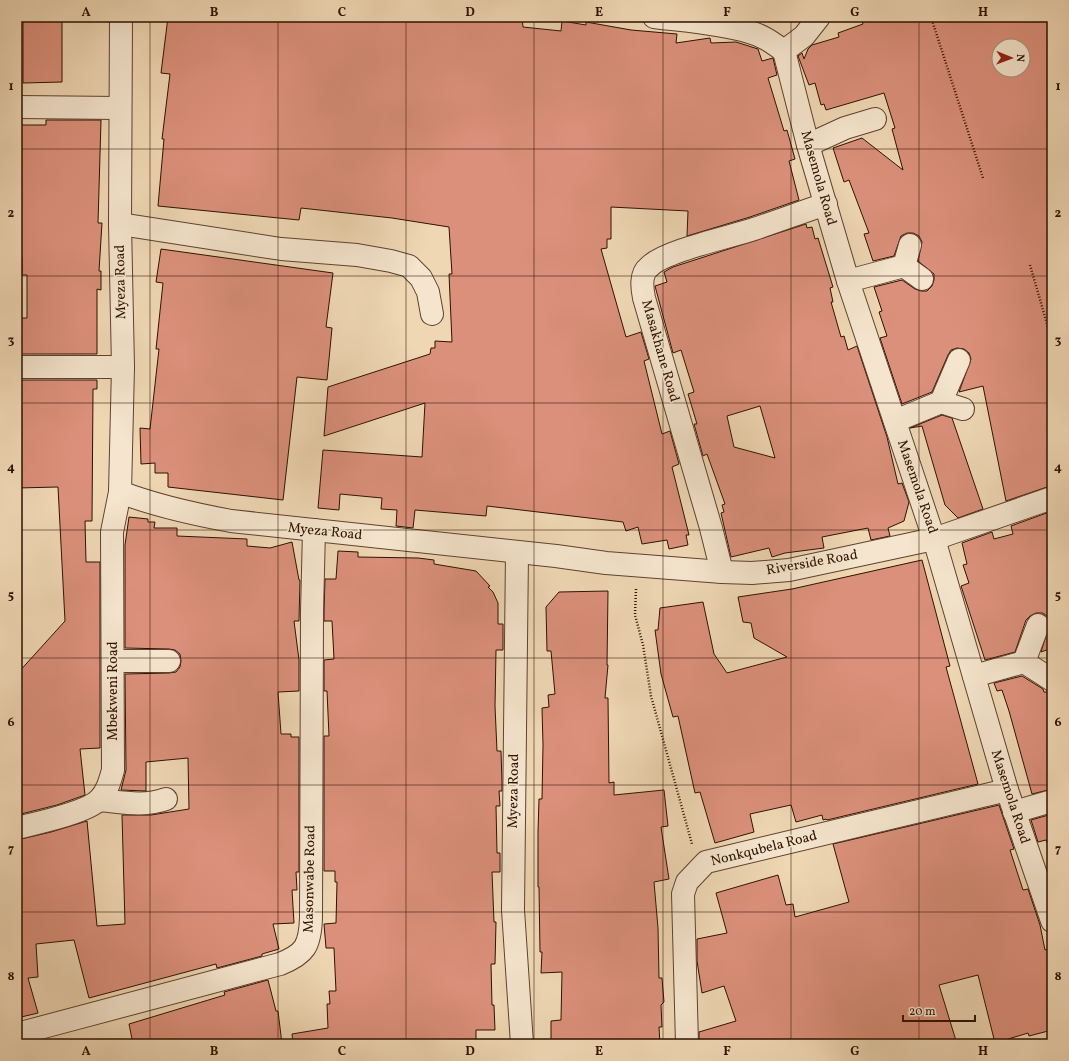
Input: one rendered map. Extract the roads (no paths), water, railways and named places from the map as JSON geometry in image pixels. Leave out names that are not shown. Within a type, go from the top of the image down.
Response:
[{"type":"street","name":"Myeza Road","points":[[121,17],[120,224],[123,366],[120,492],[153,504],[188,513],[231,521],[517,553],[513,910],[522,1044]]},
{"type":"street","points":[[654,17],[712,24],[750,32],[767,39],[784,51],[804,36],[819,17]]},
{"type":"street","name":"Masemola Road","points":[[784,51],[808,145],[848,281],[934,539],[1007,790],[1052,922]]},
{"type":"street","points":[[17,107],[120,108]]},
{"type":"street","points":[[808,145],[845,128],[875,119]]},
{"type":"street","name":"Masakhane Road","points":[[722,572],[711,528],[644,298],[642,287],[644,276],[647,268],[654,262],[668,255],[756,228],[826,204]]},
{"type":"street","points":[[120,224],[281,249],[357,255],[409,266],[421,278],[428,292],[432,314]]},
{"type":"street","points":[[904,266],[910,245]]},
{"type":"street","points":[[848,281],[904,266]]},
{"type":"street","points":[[904,266],[922,279]]},
{"type":"street","points":[[941,402],[959,360]]},
{"type":"street","points":[[17,366],[123,366]]},
{"type":"street","points":[[895,421],[941,402],[962,409]]},
{"type":"street","name":"Mbekweni Road","points":[[99,800],[107,789],[113,770],[112,532],[120,492]]},
{"type":"street","name":"Riverside Road","points":[[517,553],[638,566],[722,572],[752,573],[789,570],[934,539],[1052,498]]},
{"type":"street","name":"Masonwabe Road","points":[[30,1036],[280,964],[297,957],[305,946],[310,936],[311,918],[312,612],[314,530]]},
{"type":"street","points":[[1024,662],[1038,625]]},
{"type":"street","points":[[113,661],[169,661]]},
{"type":"street","points":[[974,676],[1024,662],[1052,680]]},
{"type":"street","name":"Nonkqubela Road","points":[[687,1044],[683,894],[687,882],[706,862],[1007,790]]},
{"type":"street","points":[[17,828],[86,808],[99,800],[134,803],[158,802],[166,799]]},
{"type":"street","points":[[1014,812],[1052,801]]}]
